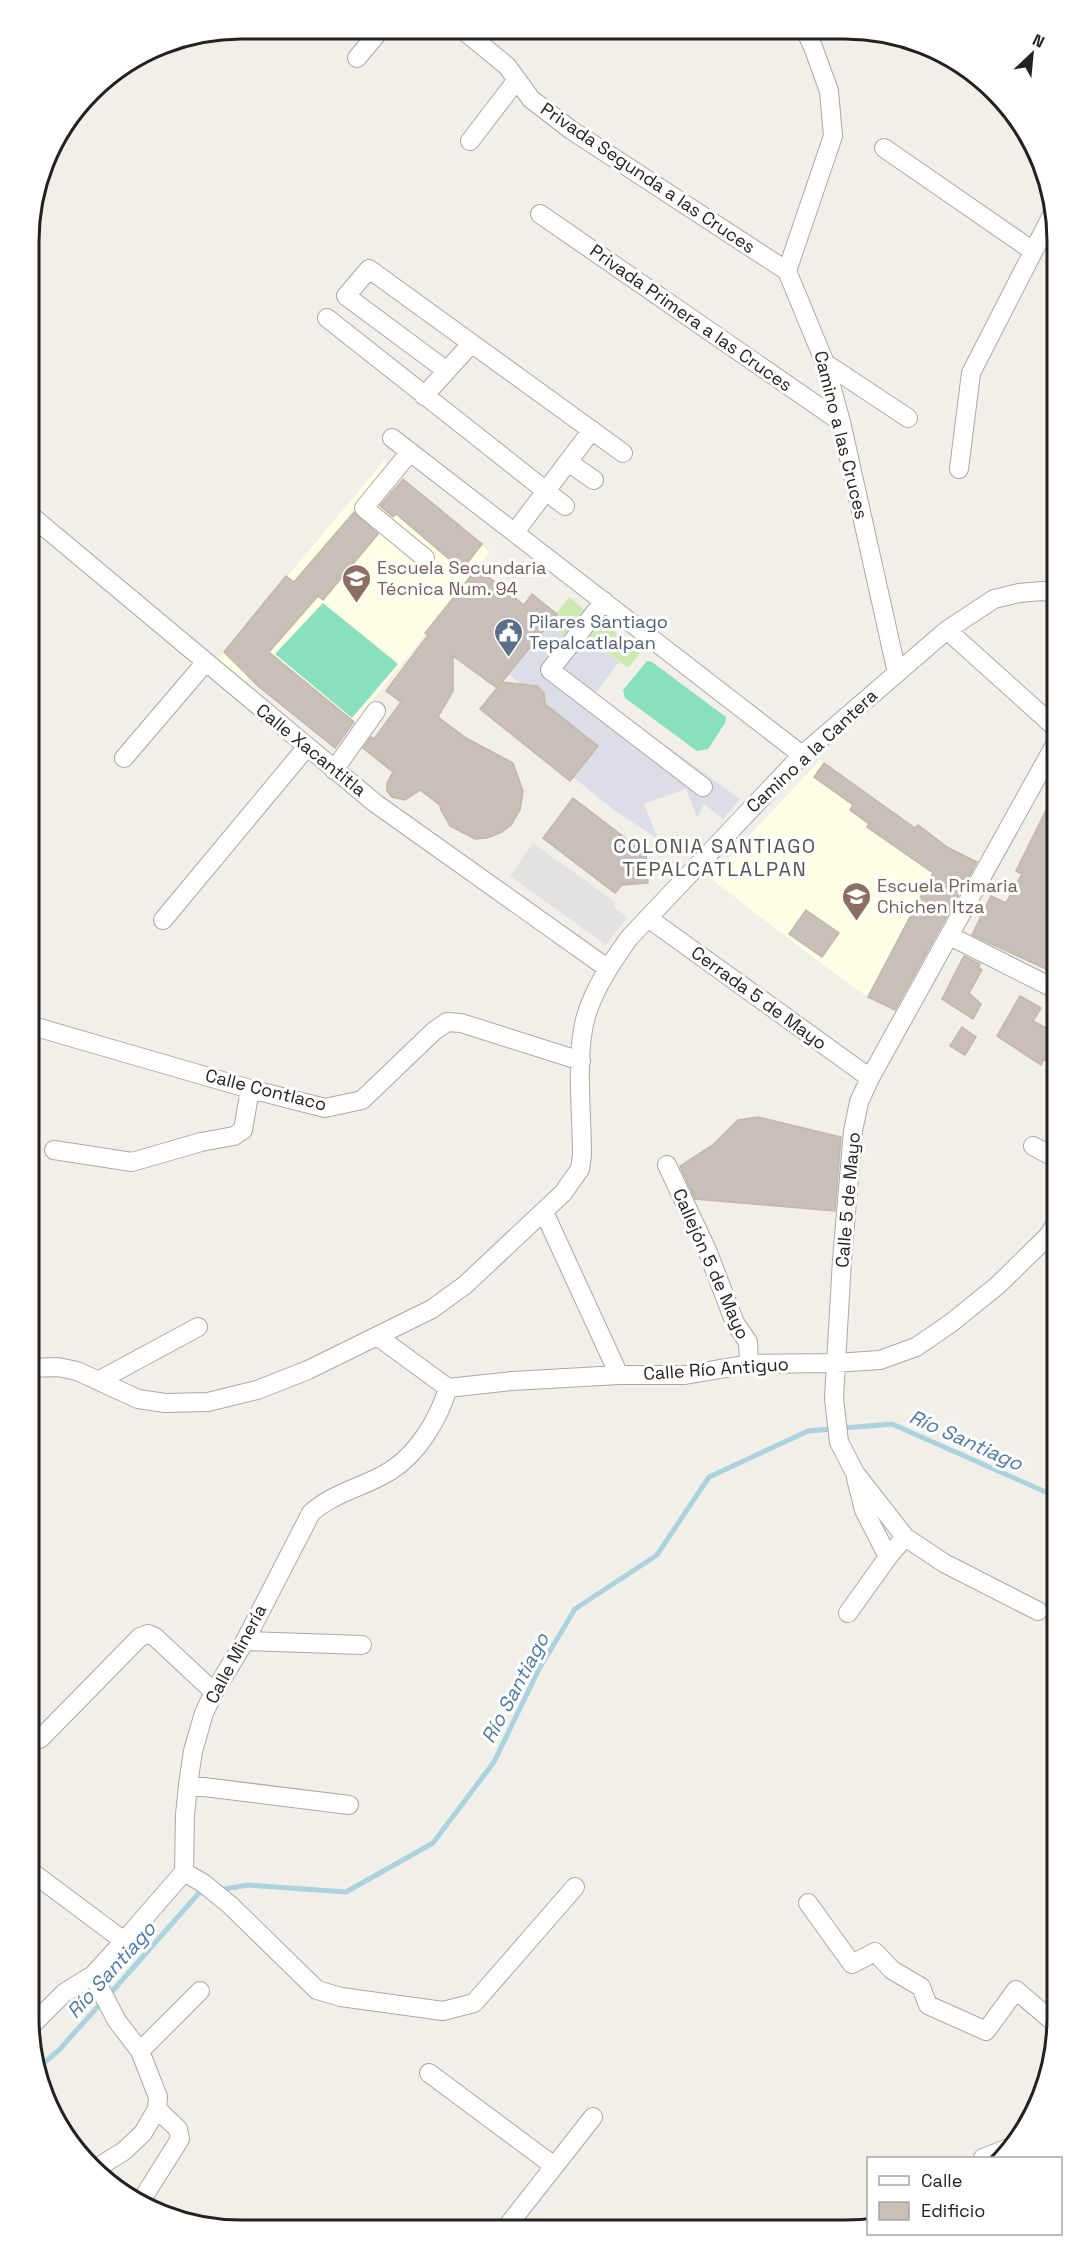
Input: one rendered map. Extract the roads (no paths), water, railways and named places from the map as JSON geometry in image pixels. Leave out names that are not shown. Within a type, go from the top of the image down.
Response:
[{"type":"street","points":[[357,58],[373,39]]},
{"type":"street","name":"Privada Segunda a las Cruces","points":[[474,39],[507,66],[531,99],[571,130],[787,271]]},
{"type":"street","points":[[787,271],[833,136],[829,91],[809,39]]},
{"type":"street","points":[[470,141],[516,81]]},
{"type":"street","points":[[884,148],[1034,250]]},
{"type":"street","name":"Privada Primera a las Cruces","points":[[540,214],[840,422]]},
{"type":"street","points":[[959,470],[970,374],[1047,225]]},
{"type":"street","points":[[447,371],[346,296],[369,269],[623,453]]},
{"type":"street","name":"Camino a las Cruces","points":[[787,271],[825,363],[897,673]]},
{"type":"street","points":[[327,318],[565,506]]},
{"type":"street","points":[[424,396],[471,344]]},
{"type":"street","points":[[825,363],[908,418]]},
{"type":"street","points":[[515,532],[592,430]]},
{"type":"street","points":[[392,438],[802,755]]},
{"type":"street","points":[[410,452],[364,508],[425,558]]},
{"type":"street","points":[[568,462],[594,480]]},
{"type":"street","name":"Calle Xacantitla","points":[[39,522],[306,748],[375,803],[607,968]]},
{"type":"street","name":"Camino a la Cantera","points":[[39,1368],[58,1367],[77,1371],[138,1399],[165,1403],[208,1402],[257,1390],[308,1370],[432,1309],[465,1286],[563,1194],[580,1169],[582,1155],[581,1041],[587,1014],[607,968],[629,938],[802,755],[947,630],[994,599],[1019,593],[1047,592]]},
{"type":"street","points":[[604,602],[550,670],[703,787]]},
{"type":"street","points":[[947,630],[1047,720]]},
{"type":"street","points":[[124,758],[205,663]]},
{"type":"street","points":[[334,770],[376,711]]},
{"type":"street","points":[[163,920],[306,748]]},
{"type":"street","name":"Calle 5 de Mayo","points":[[1038,1611],[944,1563],[905,1537],[855,1473],[839,1442],[834,1398],[853,1131],[859,1102],[870,1078],[1047,759]]},
{"type":"street","name":"Cerrada 5 de Mayo","points":[[648,918],[870,1078]]},
{"type":"street","points":[[950,936],[1047,985]]},
{"type":"street","name":"Calle Contlaco","points":[[39,1028],[250,1089],[325,1108],[362,1100],[434,1031],[447,1022],[461,1023],[581,1061]]},
{"type":"street","points":[[54,1150],[132,1162],[201,1142],[234,1136],[243,1130],[250,1089]]},
{"type":"street","points":[[1033,1146],[1047,1154]]},
{"type":"street","name":"Callejón 5 de Mayo","points":[[667,1165],[707,1250],[735,1323],[748,1342],[749,1364]]},
{"type":"street","points":[[544,1212],[619,1375]]},
{"type":"street","name":"Calle Río Antiguo","points":[[448,1388],[512,1381],[619,1375],[684,1375],[749,1364],[880,1360],[916,1347],[951,1323],[998,1285],[1047,1240]]},
{"type":"street","points":[[98,1381],[198,1327]]},
{"type":"street","points":[[377,1336],[448,1388]]},
{"type":"street","name":"Calle Minería","points":[[184,1872],[188,1785],[204,1713],[245,1641],[311,1513],[322,1503],[391,1471],[405,1459],[430,1427],[443,1405],[448,1388]]},
{"type":"street","points":[[855,1473],[864,1510],[888,1557]]},
{"type":"street","points":[[848,1613],[905,1537]]},
{"type":"street","points":[[40,1739],[140,1637],[148,1634],[155,1637],[214,1692]]},
{"type":"street","points":[[245,1641],[362,1645]]},
{"type":"street","points":[[188,1785],[349,1805]]},
{"type":"street","points":[[39,2018],[64,1993],[93,1975],[184,1872],[203,1883],[230,1905],[317,1990],[341,1997],[443,2011],[474,2003],[575,1887]]},
{"type":"street","points":[[39,1878],[124,1941]]},
{"type":"street","points":[[808,1903],[852,1964],[875,1952],[892,1970],[921,1987],[928,2005],[986,2031],[1016,1990],[1047,2016]]},
{"type":"street","points":[[93,1975],[117,2021],[140,2051],[158,2097],[158,2109],[143,2133],[124,2151],[102,2165]]},
{"type":"street","points":[[140,2051],[200,1991]]},
{"type":"street","points":[[429,2073],[555,2166]]},
{"type":"street","points":[[145,2196],[180,2139],[178,2129],[158,2109]]},
{"type":"street","points":[[512,2220],[593,2117]]},
{"type":"waterway","name":"Río Santiago","points":[[219,1890],[248,1885],[346,1892],[433,1843],[494,1762],[539,1669],[575,1609],[657,1555],[709,1477],[808,1431],[892,1424],[1047,1493]]},
{"type":"waterway","name":"Río Santiago","points":[[109,1995],[199,1893],[207,1892]]},
{"type":"waterway","name":"Río Santiago","points":[[44,2063],[59,2050],[102,2002]]},
{"type":"place","name":"Escuela Secundaria Técnica Num. 94","points":[[356,604]]},
{"type":"place","name":"Pilares Santiago Tepalcatlalpan","points":[[508,658]]},
{"type":"place","name":"Escuela Primaria Chichen Itza","points":[[856,922]]},
{"type":"district","name":"COLONIA SANTIAGO TEPALCATLALPAN","points":[[715,858]]}]
